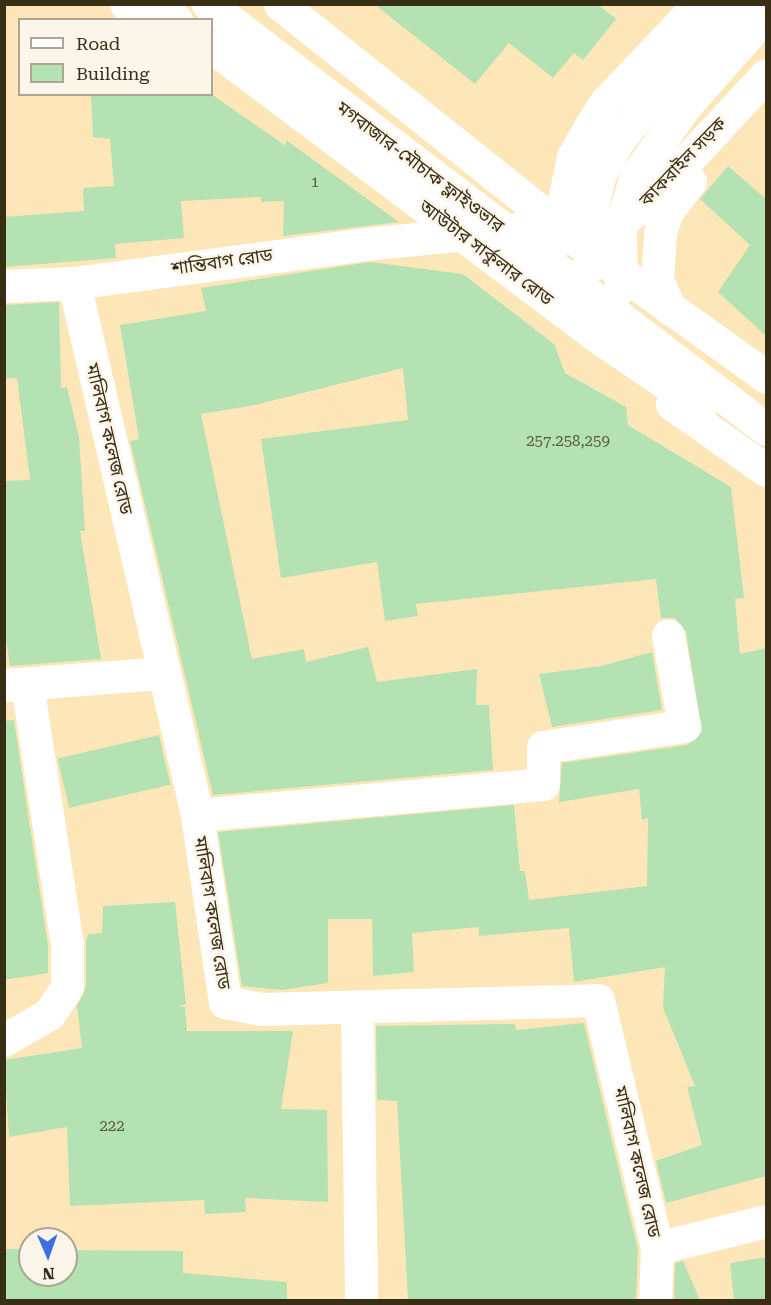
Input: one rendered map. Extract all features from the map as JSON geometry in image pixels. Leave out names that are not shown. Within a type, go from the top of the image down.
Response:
[{"type":"main road","points":[[126,4],[144,18]]},
{"type":"main road","points":[[156,4],[174,18]]},
{"type":"main road","name":"মগবাজার-মৌচাক ফ্লাইওভার","points":[[208,4],[639,325],[766,429]]},
{"type":"main road","name":"মগবাজার-মৌচাক ফ্লাইওভার","points":[[245,4],[587,261]]},
{"type":"main road","name":"আউটার সার্কুলার রোড","points":[[280,4],[558,225],[639,325],[766,451]]},
{"type":"main road","points":[[562,328],[554,260],[558,225],[573,157],[606,102],[699,4]]},
{"type":"main road","points":[[639,325],[587,261],[589,224],[608,159],[655,94],[740,4]]},
{"type":"main road","points":[[639,325],[618,264],[628,192],[685,106],[766,14]]},
{"type":"main road","points":[[639,325],[632,265],[632,224],[641,191],[700,110],[766,38]]},
{"type":"main road","name":"আউটার সার্কুলার রোড","points":[[213,47],[639,325],[766,377]]},
{"type":"main road","name":"আউটার সার্কুলার রোড","points":[[213,69],[562,328],[766,470]]},
{"type":"main road","name":"কাকরাইল সড়ক","points":[[491,276],[554,260],[587,261],[653,197],[766,75]]},
{"type":"main road","points":[[639,325],[657,280],[656,257],[666,213],[709,159],[766,102]]},
{"type":"main road","name":"শান্তিবাগ রোড","points":[[4,286],[74,283],[303,251],[558,225]]},
{"type":"main road","name":"মালিবাগ কলেজ রোড","points":[[74,283],[161,673],[197,815],[225,1002],[260,1009],[598,1000],[657,1248]]},
{"type":"main road","name":"মগবাজার-মৌচাক ফ্লাইওভার","points":[[639,325],[766,403]]},
{"type":"main road","points":[[197,815],[543,784],[543,747],[684,726],[668,634]]},
{"type":"main road","points":[[4,1040],[49,1014],[67,987],[67,945],[16,684],[161,673]]},
{"type":"main road","points":[[357,1008],[361,1300]]},
{"type":"main road","points":[[655,1300],[657,1248],[766,1221]]},
{"type":"building","points":[[374,4],[597,4],[616,19],[583,60],[574,53],[553,78],[509,43],[475,84]]},
{"type":"building","points":[[213,95],[286,146],[286,140],[399,222],[283,236],[284,201],[261,202],[261,197],[181,201],[184,238],[115,244],[116,258],[4,267],[4,217],[84,211],[83,188],[114,186],[110,139],[93,137],[91,96]]},
{"type":"building","points":[[728,166],[766,199],[766,336],[718,292],[750,245],[700,199]]},
{"type":"building","points":[[370,262],[463,274],[554,344],[565,373],[626,407],[628,425],[731,487],[744,598],[735,599],[740,654],[766,648],[766,1176],[666,1203],[656,1161],[702,1145],[687,1087],[695,1086],[663,1008],[665,967],[574,982],[569,928],[479,936],[479,927],[412,933],[414,972],[373,976],[372,919],[328,919],[328,983],[282,990],[242,986],[218,832],[514,805],[520,871],[525,871],[529,900],[647,886],[648,818],[642,820],[639,789],[559,802],[562,763],[687,745],[702,732],[686,632],[675,618],[661,618],[656,579],[416,604],[418,616],[385,621],[377,562],[281,578],[261,439],[408,420],[403,368],[255,405],[201,414],[252,659],[304,649],[306,662],[368,647],[377,682],[477,669],[476,705],[489,705],[493,770],[213,795],[130,441],[139,439],[120,325],[206,311],[201,288]]},
{"type":"building","points":[[59,302],[61,388],[67,387],[79,437],[85,531],[80,531],[101,659],[10,666],[4,627],[4,481],[30,480],[17,378],[4,379],[4,305]]},
{"type":"building","points":[[652,652],[662,710],[552,727],[539,674],[601,666]]},
{"type":"building","points":[[14,720],[48,946],[48,973],[4,980],[4,721]]},
{"type":"building","points":[[159,735],[170,785],[69,808],[58,758]]},
{"type":"building","points":[[175,902],[186,1004],[178,1006],[185,1007],[187,1031],[293,1031],[281,1109],[327,1110],[328,1202],[245,1198],[246,1212],[205,1214],[204,1200],[70,1206],[67,1127],[9,1137],[4,1060],[82,1048],[77,1006],[86,987],[86,942],[88,934],[102,933],[103,906]]},
{"type":"building","points":[[584,1023],[638,1250],[636,1300],[408,1300],[397,1101],[377,1100],[376,1026],[515,1024],[516,1030]]},
{"type":"building","points":[[4,1249],[18,1249],[18,1287],[78,1287],[78,1250],[183,1251],[183,1273],[287,1282],[287,1300],[4,1300]]},
{"type":"building","points":[[766,1257],[766,1300],[734,1300],[730,1263]]},
{"type":"building","points":[[683,1261],[700,1300],[674,1300],[675,1263]]}]
